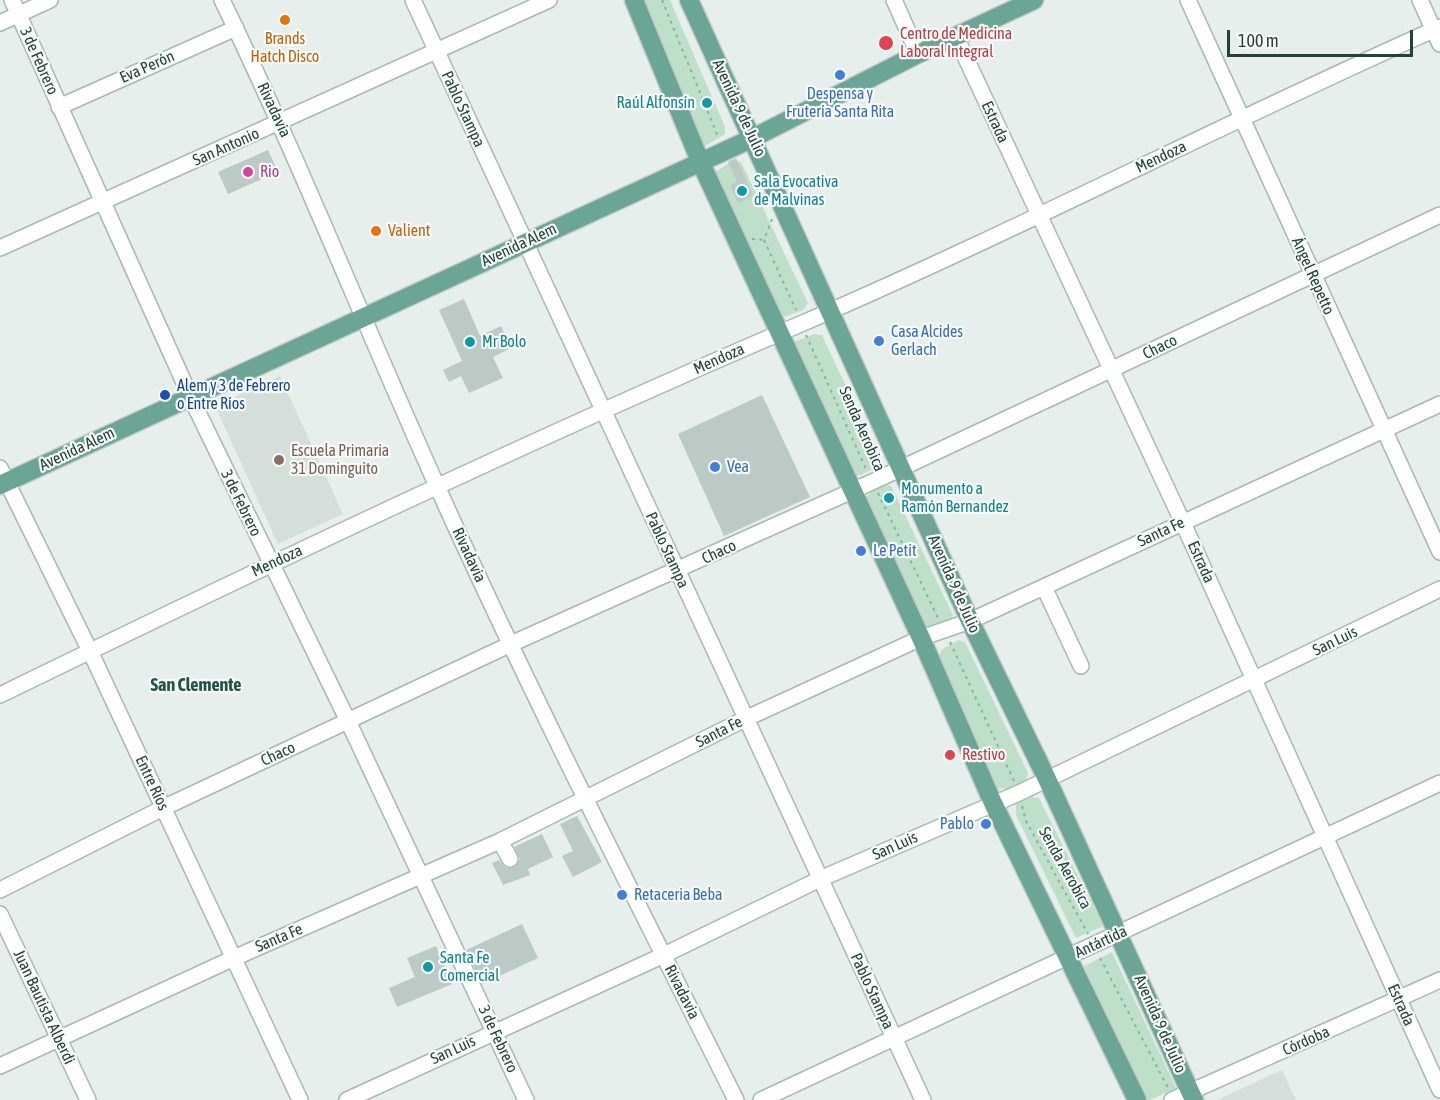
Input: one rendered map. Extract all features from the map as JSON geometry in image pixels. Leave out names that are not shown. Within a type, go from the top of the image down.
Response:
[{"type":"main road","points":[[634,0],[700,161],[921,638],[993,803],[1137,1100]]},
{"type":"main road","name":"Avenida 9 de Julio","points":[[689,0],[970,621],[1047,779],[1118,933],[1183,1098]]},
{"type":"main road","name":"Avenida Alem","points":[[2,478],[191,398],[363,319],[753,138],[918,54],[1034,0]]},
{"type":"street","points":[[0,23],[15,7],[50,0]]},
{"type":"street","name":"Rivadavia","points":[[222,0],[280,123],[363,319],[511,644],[585,799],[736,1100]]},
{"type":"street","name":"Pablo Stampa","points":[[413,0],[923,1100]]},
{"type":"street","name":"San Antonio","points":[[0,248],[549,0]]},
{"type":"street","points":[[894,0],[918,54]]},
{"type":"street","name":"Ángel Repetto","points":[[1188,0],[1382,430],[1440,552]]},
{"type":"street","points":[[1420,0],[1438,34]]},
{"type":"street","name":"3 de Febrero","points":[[15,7],[191,398],[348,721],[526,1100]]},
{"type":"street","name":"Eva Perón","points":[[59,106],[236,28]]},
{"type":"street","name":"Mendoza","points":[[0,695],[270,564],[602,411],[802,323],[1242,120],[1438,34]]},
{"type":"street","name":"Estrada","points":[[956,37],[1037,215],[1183,523],[1440,1090]]},
{"type":"street","name":"Chaco","points":[[0,890],[163,808],[511,644],[872,482],[1440,215]]},
{"type":"street","name":"Santa Fe","points":[[0,1066],[234,958],[420,878],[507,847],[585,799],[745,718],[921,638],[945,632],[970,621],[1440,404]]},
{"type":"street","name":"Entre Ríos","points":[[2,478],[90,651],[300,1100]]},
{"type":"street","points":[[1044,586],[1081,666]]},
{"type":"street","name":"San Luis","points":[[347,1100],[664,955],[820,879],[1019,793],[1440,589]]},
{"type":"street","name":"Antártida","points":[[761,1100],[895,1040],[1093,944],[1440,783]]},
{"type":"street","name":"Juan Bautista Alberdi","points":[[0,914],[88,1100]]},
{"type":"street","name":"Córdoba","points":[[1183,1098],[1440,980]]},
{"type":"path","points":[[662,0],[724,151]]},
{"type":"path","name":"Senda Aerobica","points":[[772,219],[764,240],[872,482],[945,632],[1019,793],[1026,821],[1093,944],[1183,1098]]},
{"type":"shaded area","name":"Escuela Primaria 31 Dominguito","points":[[280,376],[343,514],[278,544],[215,406]]},
{"type":"shaded area","points":[[1282,1070],[1296,1100],[1217,1100]]},
{"type":"green space","points":[[643,0],[670,0],[725,127],[725,134],[705,146],[698,142]]},
{"type":"green space","points":[[733,161],[741,162],[808,303],[803,310],[784,317],[778,313],[715,172]]},
{"type":"green space","points":[[814,334],[822,335],[879,457],[876,467],[861,475],[850,474],[795,349],[794,342]]},
{"type":"green space","points":[[886,485],[891,486],[953,615],[949,625],[937,629],[921,629],[866,500],[871,490]]},
{"type":"green space","points":[[958,640],[965,642],[1028,773],[1026,781],[1007,789],[998,788],[939,659],[941,650]]},
{"type":"green space","points":[[1032,797],[1039,798],[1103,926],[1076,938],[1016,815],[1016,803]]},
{"type":"green space","points":[[1112,952],[1176,1088],[1150,1100],[1147,1100],[1084,966]]},
{"type":"building","points":[[268,150],[278,172],[228,194],[218,172]]},
{"type":"building","name":"Sala Evocativa de Malvinas","points":[[736,158],[753,196],[738,203],[730,185],[737,182],[728,162]]},
{"type":"building","name":"Mr Bolo","points":[[464,299],[480,336],[501,326],[511,348],[493,357],[503,378],[469,393],[461,376],[449,382],[443,370],[462,361],[439,310]]},
{"type":"building","name":"Vea","points":[[762,395],[810,497],[724,536],[678,434]]},
{"type":"building","points":[[577,816],[602,862],[573,877],[562,856],[573,851],[560,824]]},
{"type":"building","points":[[542,834],[553,857],[528,869],[530,875],[503,885],[492,863],[499,860],[506,868],[515,867],[520,859],[514,847]]},
{"type":"building","points":[[522,924],[538,958],[482,984],[466,950]]},
{"type":"building","name":"Santa Fe Comercial","points":[[436,946],[452,984],[397,1007],[389,988],[415,977],[407,958]]},
{"type":"place","name":"Brands Hatch Disco","points":[[285,20]]},
{"type":"place","name":"Centro de Medicina Laboral Integral","points":[[886,43]]},
{"type":"place","name":"Despensa y Frutería Santa Rita","points":[[840,75]]},
{"type":"place","name":"Raúl Alfonsín","points":[[707,103]]},
{"type":"place","name":"Rio","points":[[248,172]]},
{"type":"place","name":"Sala Evocativa de Malvinas","points":[[742,191]]},
{"type":"place","name":"Valient","points":[[376,231]]},
{"type":"place","name":"Casa Alcides Gerlach","points":[[879,341]]},
{"type":"place","name":"Mr Bolo","points":[[470,342]]},
{"type":"place","name":"Alem y 3 de Febrero o Entre Ríos","points":[[165,395]]},
{"type":"place","name":"Escuela Primaria 31 Dominguito","points":[[279,460]]},
{"type":"place","name":"Vea","points":[[715,467]]},
{"type":"place","name":"Monumento a Ramón Bernandez","points":[[889,498]]},
{"type":"place","name":"Le Petit","points":[[861,551]]},
{"type":"place","name":"Restivo","points":[[950,755]]},
{"type":"place","name":"Pablo","points":[[986,824]]},
{"type":"place","name":"Retaceria Beba","points":[[622,895]]},
{"type":"place","name":"Santa Fe Comercial","points":[[428,967]]},
{"type":"district","name":"San Clemente","points":[[196,685]]}]
